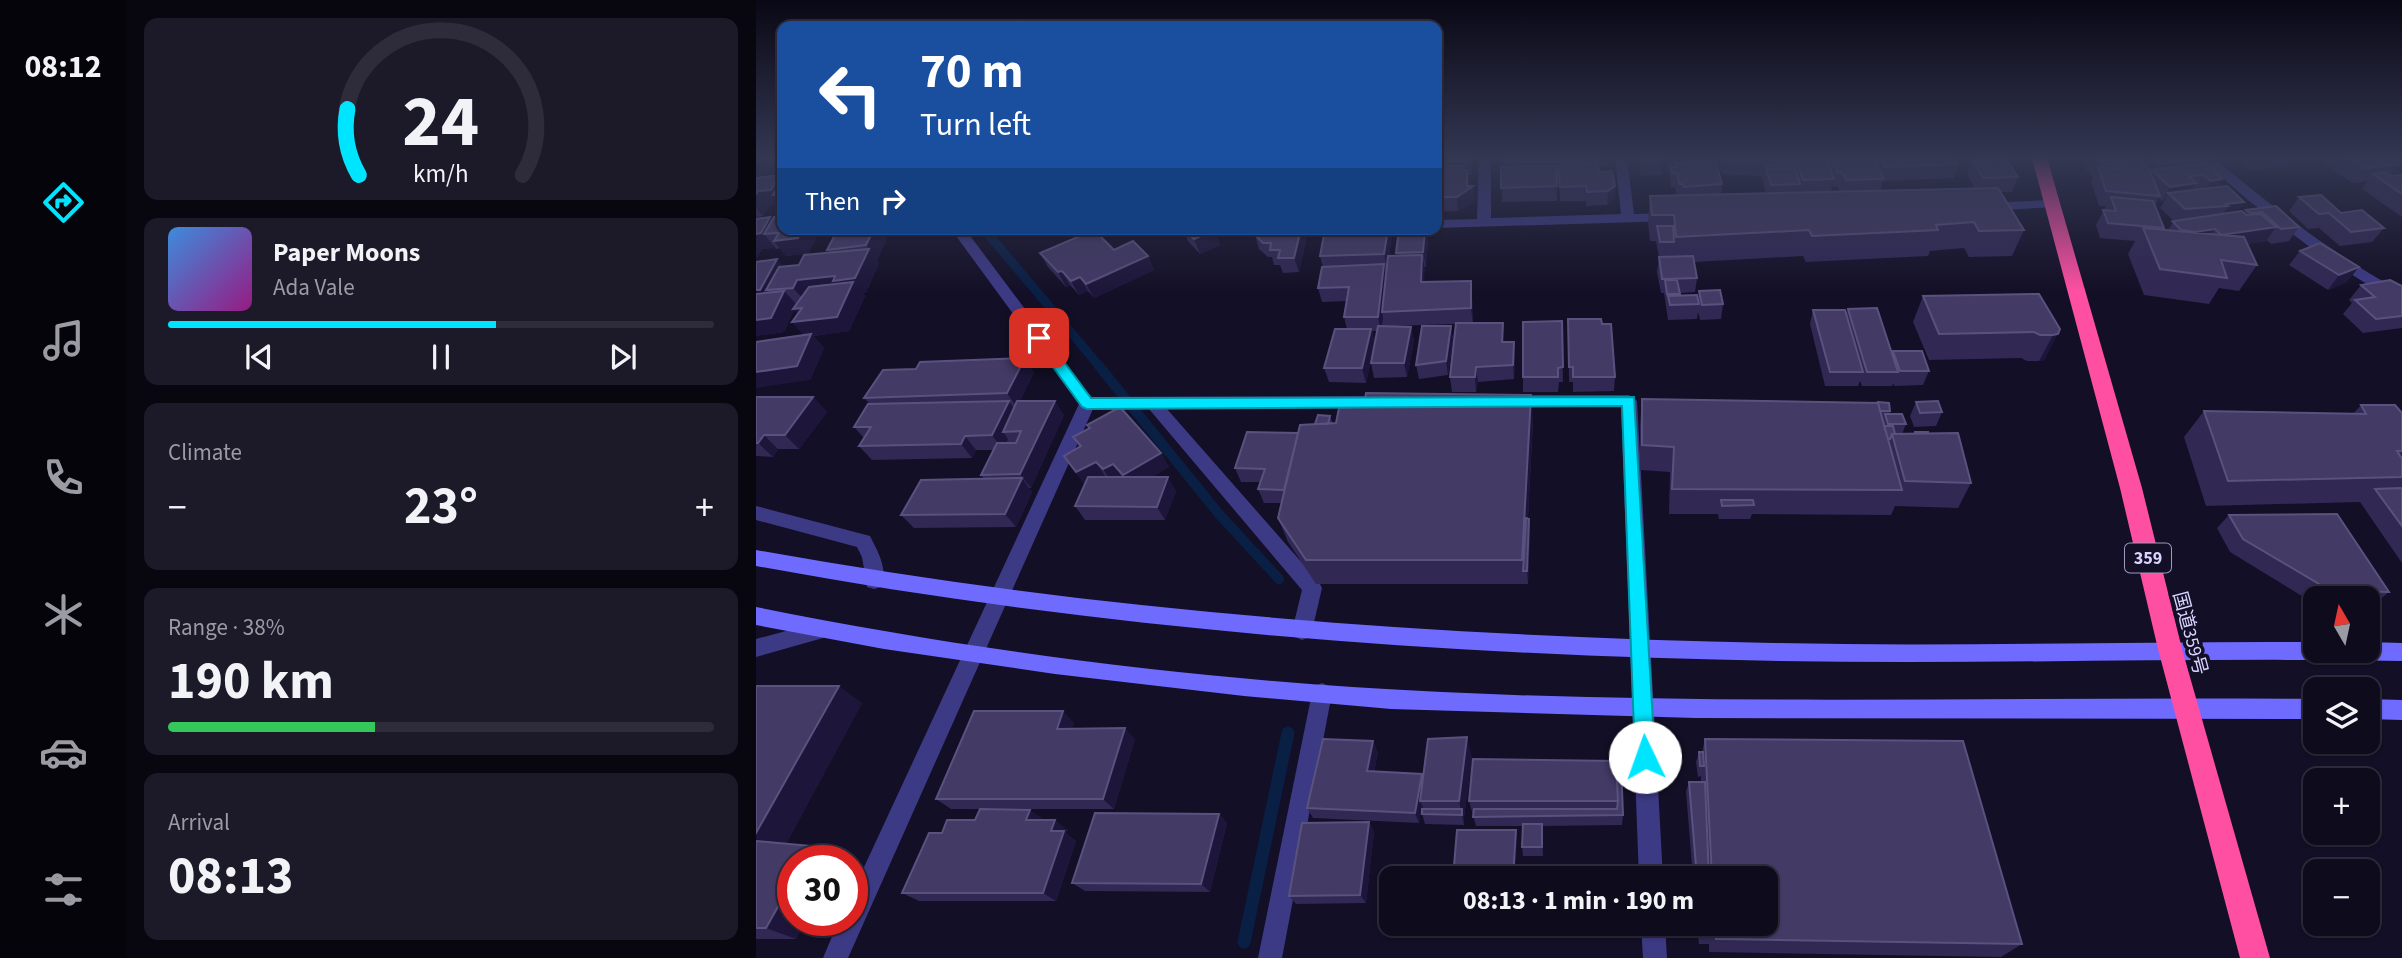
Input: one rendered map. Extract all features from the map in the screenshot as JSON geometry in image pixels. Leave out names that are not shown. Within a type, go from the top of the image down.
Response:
[{"type":"highway","name":"国道359号","points":[[2050,204],[2131,488],[2170,649],[2255,958]]},
{"type":"street","points":[[1483,222],[1484,203]]},
{"type":"street","points":[[1626,203],[1628,218]]},
{"type":"street","points":[[2260,203],[2308,242],[2402,298]]},
{"type":"street","points":[[1966,207],[2050,204]]},
{"type":"street","points":[[1442,224],[1682,217]]},
{"type":"street","points":[[962,235],[1087,403]]},
{"type":"street","points":[[1489,402],[1629,401],[1650,866]]},
{"type":"street","points":[[1087,403],[1405,402]]},
{"type":"street","points":[[835,958],[1001,598],[1087,403]]},
{"type":"street","points":[[1149,403],[1312,587],[1302,631]]},
{"type":"street","points":[[756,513],[863,541],[871,557],[874,581]]},
{"type":"street","points":[[756,558],[874,581],[1001,598],[1302,631],[1639,648],[1858,653],[2170,649],[2303,651]]},
{"type":"street","points":[[756,616],[823,630],[975,654],[1169,678],[1322,693],[1485,704],[1642,708],[2303,709]]},
{"type":"street","points":[[756,648],[823,630]]},
{"type":"street","points":[[2380,652],[2402,652]]},
{"type":"street","points":[[1270,958],[1322,693]]},
{"type":"street","points":[[2380,709],[2402,710]]},
{"type":"street","points":[[1654,936],[1655,958]]},
{"type":"building","points":[[1651,203],[2007,203],[2024,230],[1979,231],[1974,222],[1936,225],[1938,230],[1812,236],[1809,230],[1676,237],[1674,215],[1652,215]]},
{"type":"building","points":[[2113,203],[2154,203],[2164,228],[2108,223],[2103,210],[2116,211]]},
{"type":"building","points":[[2178,203],[2238,203],[2226,204],[2228,206],[2185,209]]},
{"type":"building","points":[[2306,203],[2330,203],[2341,213],[2362,210],[2384,228],[2351,232],[2329,213],[2319,214]]},
{"type":"building","points":[[2276,206],[2299,227],[2281,229],[2262,212],[2250,213],[2246,210]]},
{"type":"building","points":[[2242,211],[2246,215],[2261,214],[2276,227],[2221,235],[2215,229],[2195,232],[2181,230],[2173,222],[2176,222],[2174,221]]},
{"type":"building","points":[[770,217],[761,233],[756,234],[756,219]]},
{"type":"building","points":[[774,217],[777,217],[777,233],[764,234]]},
{"type":"building","points":[[1657,226],[1673,226],[1674,242],[1660,242]]},
{"type":"building","points":[[2143,228],[2244,237],[2257,265],[2221,260],[2227,278],[2160,269]]},
{"type":"building","points":[[778,235],[800,235],[798,238],[774,241]]},
{"type":"building","points":[[835,235],[871,235],[866,245],[827,250]]},
{"type":"building","points":[[1082,235],[1099,235],[1114,250],[1133,241],[1148,256],[1086,284],[1080,277],[1071,281],[1040,253]]},
{"type":"building","points":[[1255,235],[1300,235],[1294,258],[1278,258],[1280,250],[1270,250],[1271,243],[1263,243]]},
{"type":"building","points":[[1324,235],[1387,235],[1384,254],[1320,256]]},
{"type":"building","points":[[1398,235],[1424,235],[1423,252],[1396,253]]},
{"type":"building","points":[[2320,243],[2359,267],[2339,275],[2300,251]]},
{"type":"building","points":[[869,249],[855,278],[833,281],[835,276],[797,280],[793,288],[766,290],[779,267],[799,265],[804,255]]},
{"type":"building","points":[[1422,255],[1421,282],[1471,281],[1471,308],[1382,312],[1388,256]]},
{"type":"building","points":[[1693,256],[1697,278],[1662,279],[1659,257]]},
{"type":"building","points":[[777,259],[760,290],[756,290],[756,262]]},
{"type":"building","points":[[1384,264],[1378,317],[1344,317],[1349,287],[1318,288],[1322,267]]},
{"type":"building","points":[[1665,280],[1677,280],[1680,294],[1667,294]]},
{"type":"building","points":[[2390,280],[2402,286],[2402,316],[2376,319],[2355,300],[2375,297],[2361,285]]},
{"type":"building","points":[[853,282],[837,317],[792,322],[802,308],[793,309],[809,287]]},
{"type":"building","points":[[1720,290],[1723,304],[1702,305],[1699,291]]},
{"type":"building","points":[[784,291],[771,318],[756,320],[756,294]]},
{"type":"building","points":[[2039,294],[2060,329],[2058,334],[1939,334],[1923,296]]},
{"type":"building","points":[[1697,295],[1699,304],[1670,305],[1668,296]]},
{"type":"building","points":[[1877,308],[1898,372],[1867,372],[1848,309]]},
{"type":"building","points":[[1813,310],[1845,310],[1863,372],[1830,372]]},
{"type":"building","points":[[1568,319],[1601,319],[1602,324],[1611,324],[1615,377],[1573,377],[1573,367],[1569,367]]},
{"type":"building","points":[[1562,321],[1563,367],[1558,368],[1558,377],[1523,377],[1523,322]]},
{"type":"building","points":[[1456,323],[1503,323],[1502,342],[1514,342],[1513,365],[1476,367],[1475,377],[1450,377]]},
{"type":"building","points":[[1378,326],[1411,327],[1404,363],[1371,363]]},
{"type":"building","points":[[1422,326],[1451,326],[1446,361],[1416,365]]},
{"type":"building","points":[[1335,329],[1371,329],[1362,368],[1324,368]]},
{"type":"building","points":[[811,334],[797,366],[756,372],[756,342]]},
{"type":"building","points":[[1893,351],[1922,351],[1929,371],[1900,371]]},
{"type":"building","points":[[1025,358],[1007,393],[864,398],[883,370],[916,369],[920,362]]},
{"type":"building","points":[[1366,393],[1531,395],[1522,560],[1306,560],[1278,518],[1300,425],[1336,423],[1339,408],[1364,407]]},
{"type":"building","points":[[756,397],[813,397],[785,435],[764,435],[756,443]]},
{"type":"building","points":[[1642,399],[1878,403],[1902,490],[1672,489],[1674,447],[1642,445]]},
{"type":"building","points":[[1009,401],[992,435],[965,436],[961,444],[859,446],[871,427],[854,427],[868,404]]},
{"type":"building","points":[[1017,401],[1055,401],[1020,474],[981,475],[997,443],[1016,443],[1021,431],[1003,432]]},
{"type":"building","points":[[1938,401],[1942,412],[1920,413],[1916,402]]},
{"type":"building","points":[[1878,402],[1889,403],[1890,411],[1880,411]]},
{"type":"building","points":[[2361,405],[2395,405],[2402,413],[2402,451],[2397,451],[2402,459],[2402,477],[2228,481],[2204,411],[2366,414]]},
{"type":"building","points":[[1120,407],[1161,453],[1123,475],[1113,464],[1103,469],[1096,462],[1076,472],[1064,456],[1081,446],[1073,437],[1090,428],[1087,425]]},
{"type":"building","points":[[1885,414],[1902,414],[1906,424],[1888,424]]},
{"type":"building","points":[[1318,415],[1330,416],[1328,424],[1315,424]]},
{"type":"building","points":[[1884,426],[1893,426],[1895,434],[1892,434],[1890,439],[1888,439]]},
{"type":"building","points":[[1247,432],[1298,433],[1284,490],[1258,489],[1265,469],[1235,468]]},
{"type":"building","points":[[1958,433],[1971,483],[1905,481],[1892,434]]},
{"type":"building","points":[[1088,477],[1168,477],[1157,507],[1075,506]]},
{"type":"building","points":[[1022,478],[1005,514],[901,515],[921,480]]},
{"type":"building","points":[[2402,488],[2402,526],[2375,489]]},
{"type":"building","points":[[1721,500],[1753,500],[1754,505],[1722,506]]},
{"type":"building","points":[[2337,514],[2389,592],[2380,592],[2380,586],[2323,586],[2243,539],[2229,515]]},
{"type":"building","points":[[1526,518],[1529,519],[1527,571],[1523,571]]},
{"type":"building","points":[[756,686],[839,686],[756,833]]},
{"type":"building","points":[[974,711],[1063,711],[1057,729],[1125,728],[1103,799],[936,799]]},
{"type":"building","points":[[1467,737],[1459,801],[1420,801],[1428,739]]},
{"type":"building","points":[[1323,739],[1373,741],[1367,771],[1422,774],[1415,813],[1307,808]]},
{"type":"building","points":[[1705,739],[1963,741],[2022,944],[1716,939],[1716,936],[1778,936],[1778,866],[1711,866]]},
{"type":"building","points":[[1699,752],[1703,752],[1704,766],[1700,766]]},
{"type":"building","points":[[1473,759],[1616,761],[1618,801],[1469,801]]},
{"type":"building","points":[[1616,764],[1621,764],[1623,815],[1473,817],[1474,809],[1617,809]]},
{"type":"building","points":[[1689,782],[1705,782],[1708,866],[1696,866]]},
{"type":"building","points":[[980,809],[1030,810],[1026,820],[1055,820],[1051,831],[1064,831],[1043,893],[902,893],[929,833],[942,833],[947,820],[975,820]]},
{"type":"building","points":[[1422,809],[1462,809],[1462,815],[1422,814]]},
{"type":"building","points":[[1095,813],[1219,814],[1201,884],[1072,883]]},
{"type":"building","points":[[1369,822],[1360,895],[1289,896],[1302,823]]},
{"type":"building","points":[[1523,824],[1542,824],[1542,847],[1522,847]]},
{"type":"building","points":[[1457,830],[1516,830],[1514,866],[1454,866]]},
{"type":"building","points":[[756,841],[801,845],[777,845],[777,908],[766,928],[756,928]]},
{"type":"waterway","points":[[989,235],[1100,367]]},
{"type":"waterway","points":[[1099,366],[1219,514],[1279,579]]},
{"type":"waterway","points":[[1244,942],[1288,733]]},
{"type":"route","points":[[1039,338],[1087,403],[1629,401],[1645,757]]}]
